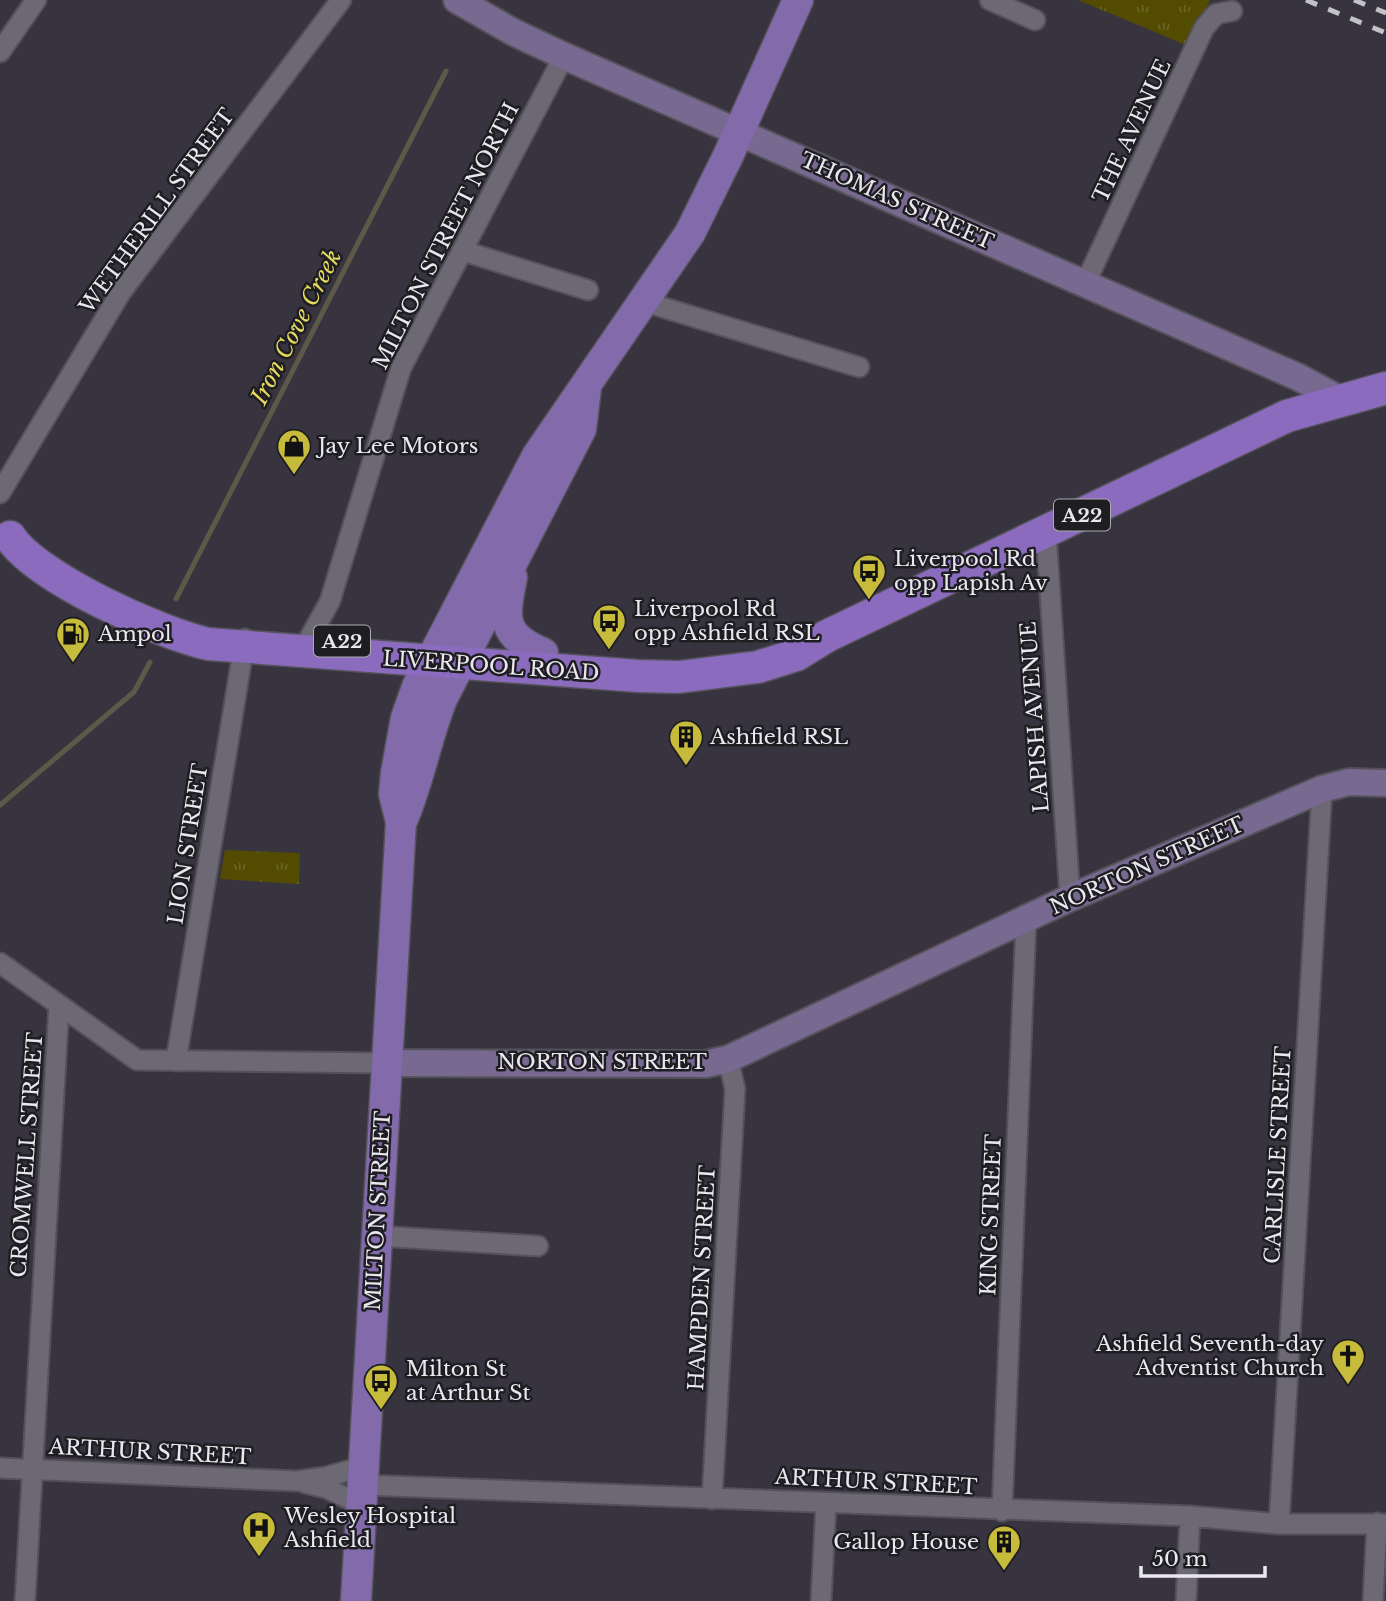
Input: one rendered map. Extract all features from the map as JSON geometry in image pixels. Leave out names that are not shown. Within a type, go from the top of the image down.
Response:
[{"type":"highway","name":"LIVERPOOL ROAD","points":[[245,642],[309,639],[638,676],[692,676],[758,667],[796,655],[827,636],[1287,416],[1339,399],[1386,388]]},
{"type":"highway","name":"LIVERPOOL ROAD","points":[[5,534],[26,539],[160,610],[245,642],[448,654],[543,653],[619,660],[710,661],[743,657],[827,636]]},
{"type":"main road","name":"THOMAS STREET","points":[[457,0],[513,33],[1298,377],[1339,399]]},
{"type":"main road","points":[[448,654],[537,456],[560,418],[586,388],[690,233],[740,131],[798,0]]},
{"type":"main road","points":[[448,654],[516,553],[581,429],[586,388]]},
{"type":"main road","points":[[516,553],[505,621],[520,642],[543,653]]},
{"type":"main road","name":"MILTON STREET","points":[[356,1601],[401,822],[414,794],[448,654]]},
{"type":"main road","name":"NORTON STREET","points":[[386,1063],[706,1064],[729,1059],[1070,898],[1322,789],[1349,782],[1386,783]]},
{"type":"street","points":[[0,52],[36,0]]},
{"type":"street","name":"WETHERILL STREET","points":[[0,493],[121,292],[341,0]]},
{"type":"street","points":[[990,0],[1035,20]]},
{"type":"street","name":"THE AVENUE","points":[[1085,284],[1204,28],[1216,14],[1232,11]]},
{"type":"street","name":"MILTON STREET NORTH","points":[[309,639],[330,601],[401,368],[564,56]]},
{"type":"street","points":[[463,251],[588,290]]},
{"type":"street","points":[[645,302],[859,367]]},
{"type":"street","name":"LAPISH AVENUE","points":[[1046,533],[1070,898]]},
{"type":"street","name":"LION STREET","points":[[176,1061],[245,642]]},
{"type":"street","name":"CARLISLE STREET","points":[[1279,1524],[1322,789]]},
{"type":"street","name":"KING STREET","points":[[1002,1511],[1026,921]]},
{"type":"street","name":"NORTON STREET","points":[[0,963],[137,1060],[386,1063]]},
{"type":"street","name":"CROMWELL STREET","points":[[24,1601],[59,1005]]},
{"type":"street","name":"HAMPDEN STREET","points":[[712,1499],[735,1088],[729,1059]]},
{"type":"street","points":[[377,1236],[538,1246]]},
{"type":"street","name":"ARTHUR STREET","points":[[0,1468],[298,1481],[326,1477],[363,1485]]},
{"type":"street","name":"ARTHUR STREET","points":[[298,1481],[326,1488],[363,1485],[1190,1516],[1279,1524],[1382,1524]]},
{"type":"street","points":[[821,1601],[826,1504]]},
{"type":"street","points":[[1186,1601],[1190,1516]]},
{"type":"street","points":[[1373,1601],[1382,1524]]},
{"type":"green space","points":[[1078,0],[1210,0],[1203,16],[1199,15],[1186,45]]},
{"type":"green space","points":[[1085,0],[1131,0],[1124,16]]},
{"type":"green space","points":[[225,850],[300,853],[299,884],[220,879]]},
{"type":"waterway","name":"Iron Cove Creek","points":[[176,599],[446,71]]},
{"type":"waterway","name":"Iron Cove Creek","points":[[0,805],[134,692],[150,662]]},
{"type":"railway","points":[[1306,0],[1386,33]]},
{"type":"railway","points":[[1354,0],[1386,13]]},
{"type":"place","name":"Jay Lee Motors","points":[[294,476]]},
{"type":"place","name":"Liverpool Rd opp Lapish Av","points":[[869,601]]},
{"type":"place","name":"Liverpool Rd opp Ashfield RSL","points":[[609,651]]},
{"type":"place","name":"Ampol","points":[[73,664]]},
{"type":"place","name":"Ashfield RSL","points":[[686,767]]},
{"type":"place","name":"Ashfield Seventh-day Adventist Church","points":[[1348,1386]]},
{"type":"place","name":"Milton St at Arthur St","points":[[381,1411]]},
{"type":"place","name":"Wesley Hospital Ashfield","points":[[259,1558]]},
{"type":"place","name":"Gallop House","points":[[1004,1572]]}]
